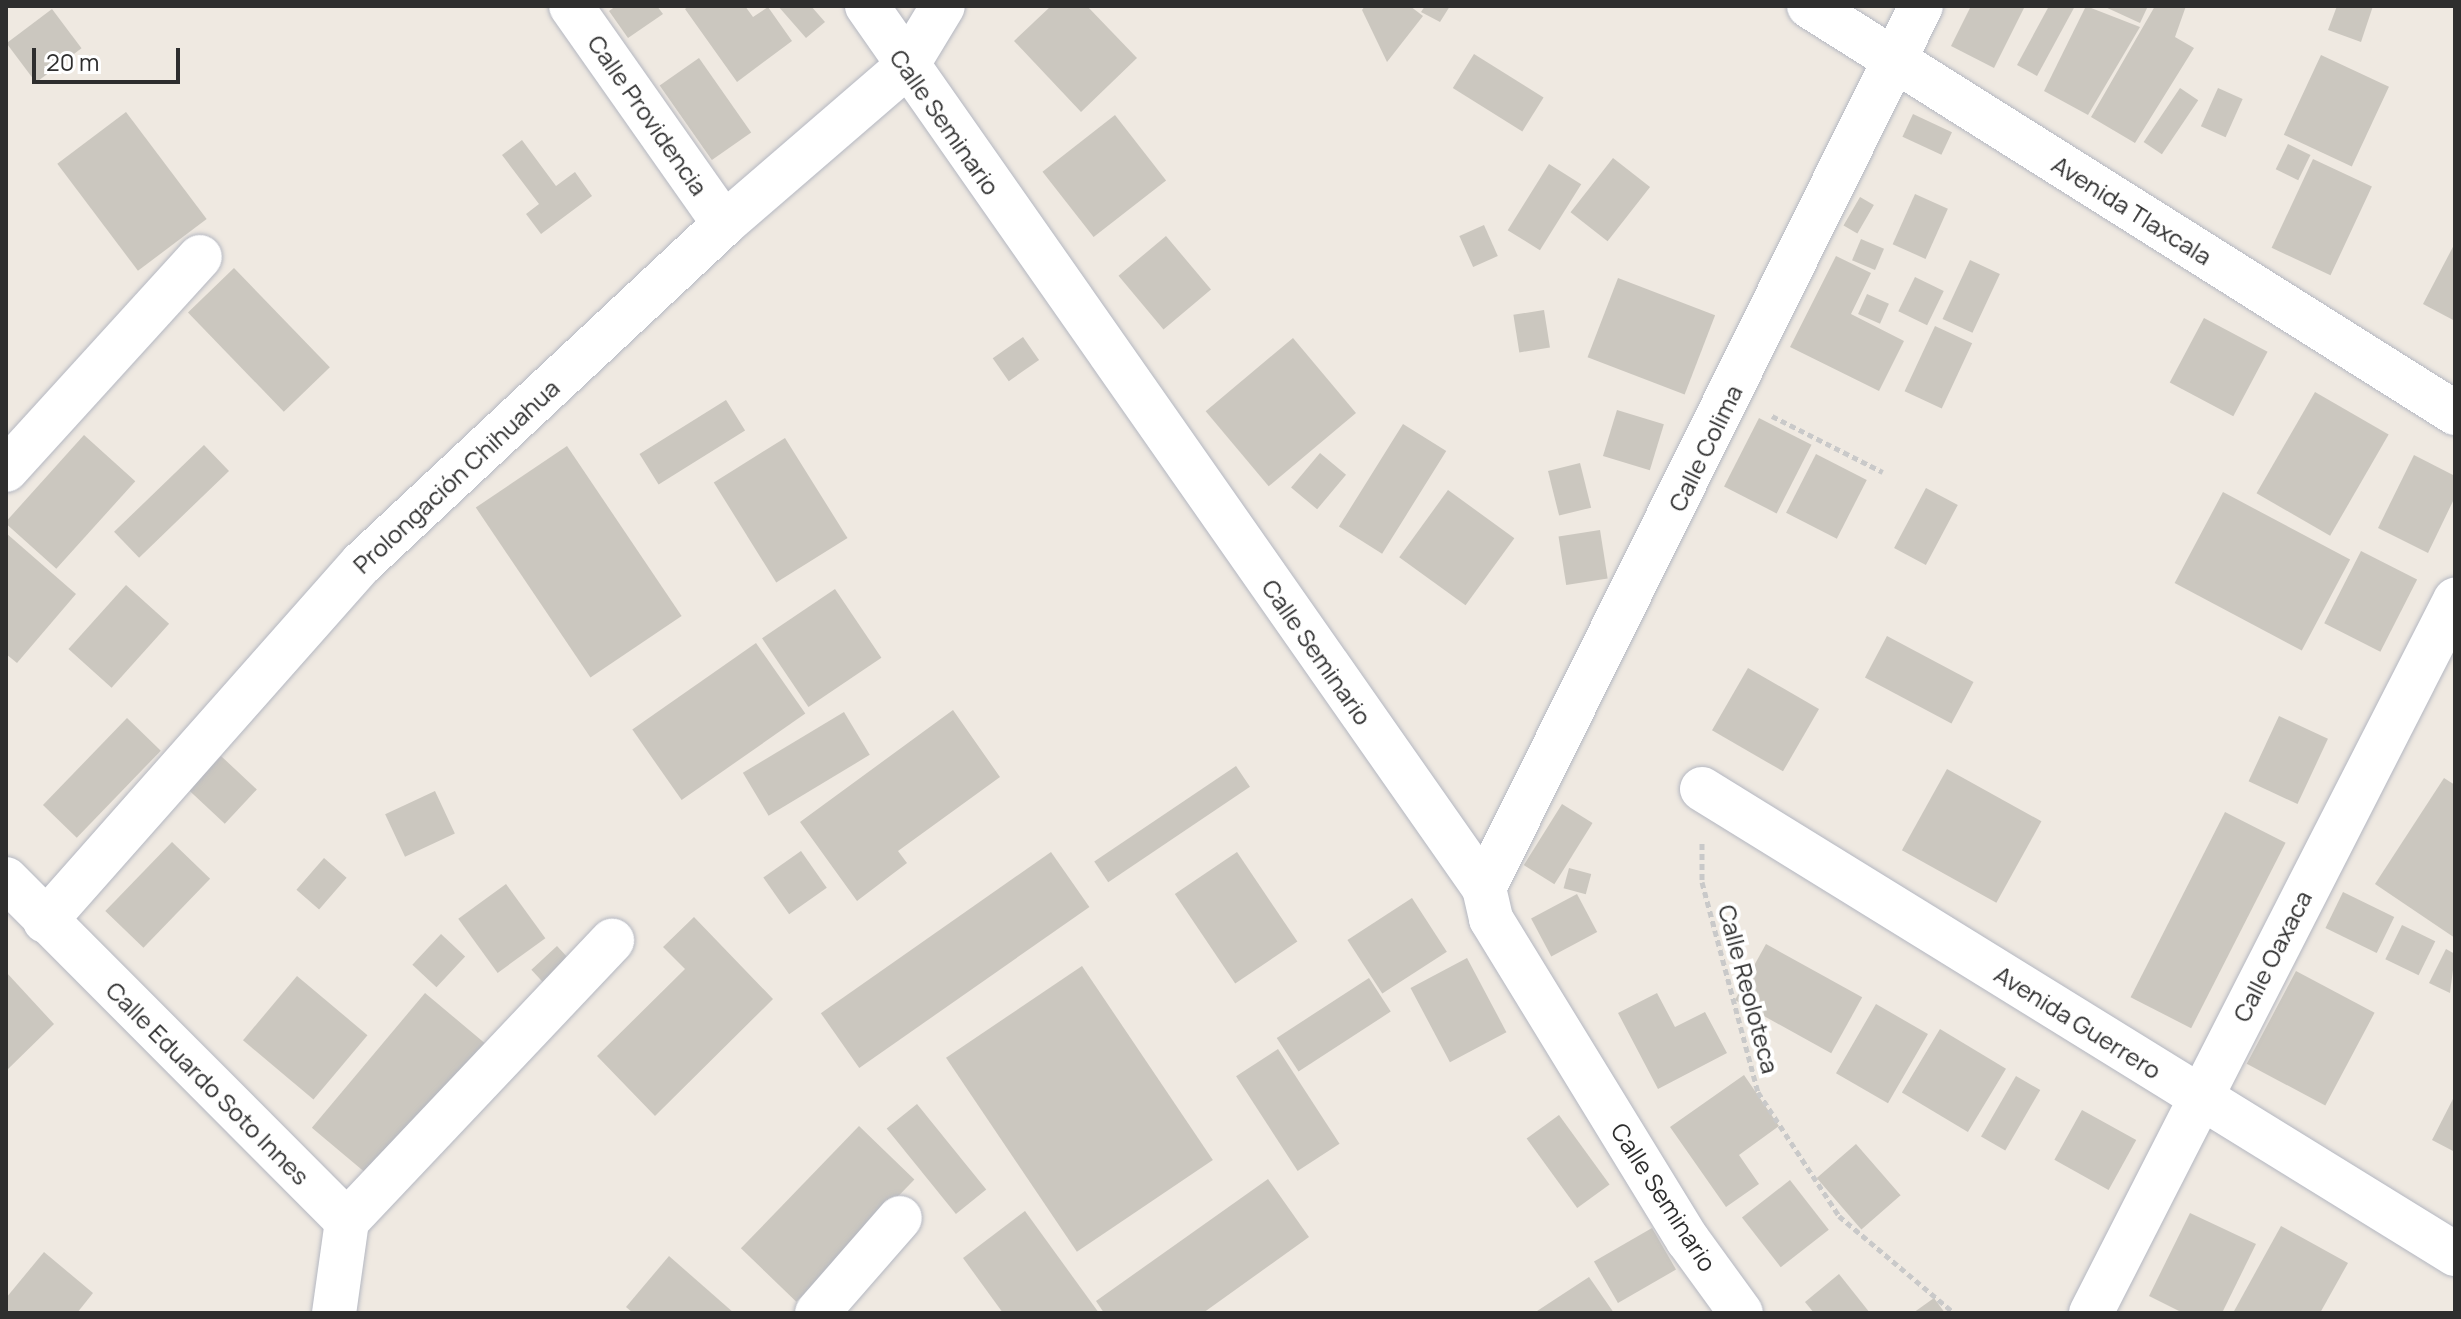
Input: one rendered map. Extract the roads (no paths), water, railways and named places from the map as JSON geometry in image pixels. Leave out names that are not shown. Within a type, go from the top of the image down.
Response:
[{"type":"street","name":"Calle Providencia","points":[[571,6],[724,224]]},
{"type":"street","name":"Calle Seminario","points":[[867,6],[906,67],[1484,888],[1491,919],[1688,1240],[1741,1313]]},
{"type":"street","name":"Prolongación Chihuahua","points":[[45,921],[362,563],[724,224],[906,67],[943,6]]},
{"type":"street","name":"Avenida Tlaxcala","points":[[1809,6],[2455,413]]},
{"type":"street","name":"Calle Colima","points":[[1484,888],[1732,395],[1921,6]]},
{"type":"street","points":[[6,470],[200,257]]},
{"type":"street","name":"Calle Oaxaca","points":[[2091,1313],[2455,600]]},
{"type":"street","name":"Avenida Guerrero","points":[[1702,789],[2455,1254]]},
{"type":"street","name":"Calle Eduardo Soto Innes","points":[[6,879],[347,1221]]},
{"type":"street","points":[[334,1313],[347,1221],[612,941]]},
{"type":"street","points":[[817,1313],[900,1218]]}]
